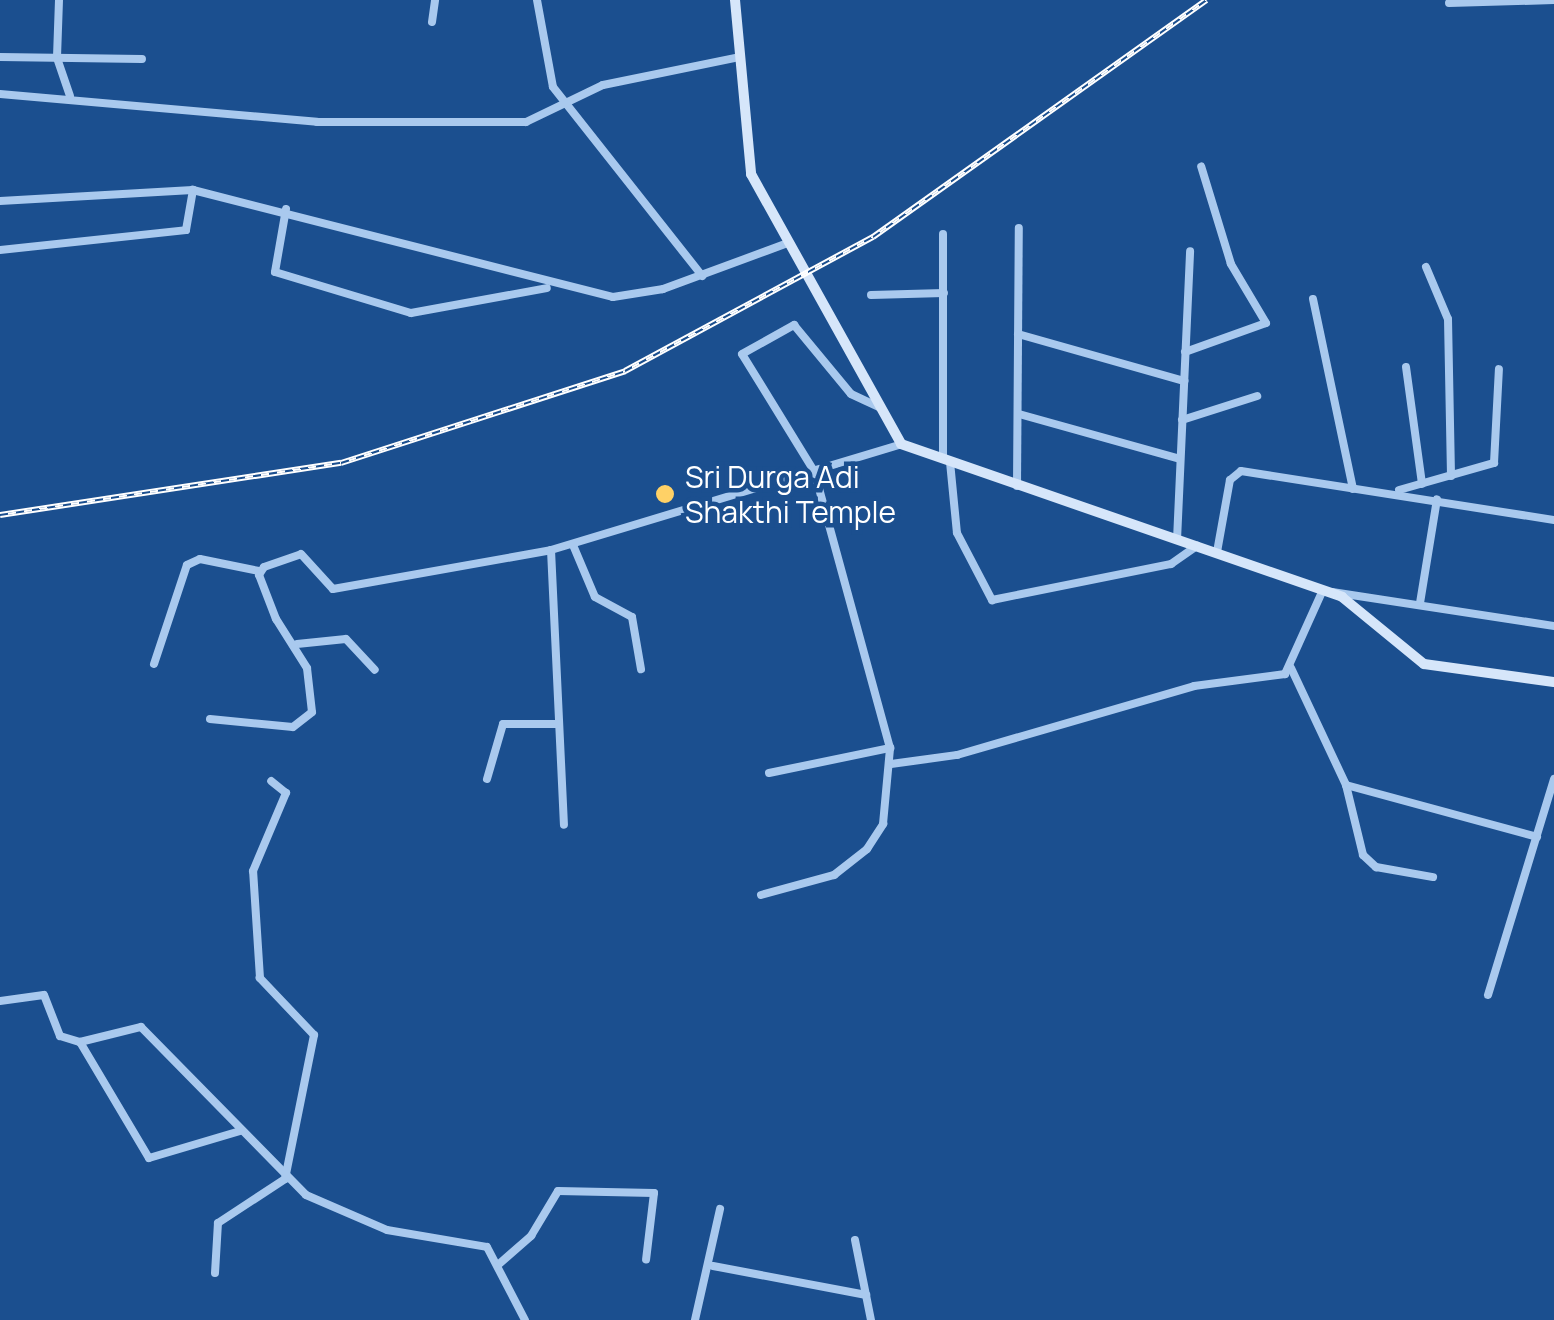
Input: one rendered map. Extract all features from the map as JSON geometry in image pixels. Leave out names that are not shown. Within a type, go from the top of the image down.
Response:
[{"type":"street","points":[[59,0],[57,58],[70,96]]},
{"type":"street","points":[[432,22],[436,0]]},
{"type":"street","points":[[537,0],[553,87],[573,106],[702,276]]},
{"type":"street","points":[[735,0],[734,58],[751,174],[806,288],[901,444]]},
{"type":"street","points":[[1448,4],[1554,0]]},
{"type":"street","points":[[0,57],[142,60]]},
{"type":"street","points":[[0,94],[70,96],[317,122],[538,122],[573,106],[603,85],[734,58]]},
{"type":"street","points":[[1185,352],[1266,323],[1231,264],[1202,166]]},
{"type":"street","points":[[0,201],[193,190],[286,210],[551,287],[613,297],[702,276],[784,244]]},
{"type":"street","points":[[0,250],[186,230],[193,190]]},
{"type":"street","points":[[286,210],[276,272],[411,313],[551,287]]},
{"type":"street","points":[[1017,486],[1019,228]]},
{"type":"street","points":[[943,234],[947,461],[957,533],[992,600],[1171,564],[1196,546]]},
{"type":"street","points":[[1177,540],[1190,251]]},
{"type":"street","points":[[1426,267],[1448,319],[1451,476]]},
{"type":"street","points":[[871,295],[944,293]]},
{"type":"street","points":[[1314,299],[1353,489]]},
{"type":"street","points":[[761,895],[834,875],[866,850],[883,824],[891,764],[890,748],[814,471],[743,361],[748,347],[803,328],[844,387],[879,407]]},
{"type":"street","points":[[1018,334],[1184,381]]},
{"type":"street","points":[[1406,367],[1422,484]]},
{"type":"street","points":[[1395,492],[1451,476],[1499,454],[1500,369]]},
{"type":"street","points":[[1182,420],[1257,396]]},
{"type":"street","points":[[1019,414],[1180,459]]},
{"type":"street","points":[[154,664],[187,565],[200,558],[259,572],[301,554],[333,590],[573,545],[901,444],[1326,591],[1554,626]]},
{"type":"street","points":[[1217,552],[1230,480],[1240,471],[1395,492],[1554,520]]},
{"type":"street","points":[[1420,603],[1437,499]]},
{"type":"street","points":[[573,545],[596,597],[632,617],[641,669]]},
{"type":"street","points":[[551,550],[564,825]]},
{"type":"street","points":[[210,719],[293,727],[309,718],[296,644],[259,572]]},
{"type":"street","points":[[1326,591],[1291,668],[1346,785],[1369,863],[1433,877]]},
{"type":"street","points":[[1326,591],[1424,664],[1554,682]]},
{"type":"street","points":[[296,644],[346,639],[375,670]]},
{"type":"street","points":[[891,764],[1291,668]]},
{"type":"street","points":[[487,779],[503,724],[558,724]]},
{"type":"street","points":[[769,772],[890,748]]},
{"type":"street","points":[[1488,996],[1554,779]]},
{"type":"street","points":[[215,1273],[218,1223],[285,1179],[314,1035],[260,978],[253,872],[286,793],[271,781]]},
{"type":"street","points":[[1346,785],[1537,837]]},
{"type":"street","points":[[0,1000],[44,995],[60,1036],[80,1042],[140,1027],[285,1179],[338,1214],[476,1240],[499,1264],[525,1320]]},
{"type":"street","points":[[80,1042],[149,1158],[240,1132]]},
{"type":"street","points":[[499,1264],[531,1236],[558,1191],[654,1193],[646,1260]]},
{"type":"street","points":[[695,1320],[713,1266],[720,1210]]},
{"type":"street","points":[[855,1240],[871,1320]]},
{"type":"street","points":[[713,1266],[866,1294]]},
{"type":"railway","points":[[0,515],[341,463],[625,371],[873,237],[1206,0]]},
{"type":"place","name":"Sri Durga Adi Shakthi Temple","points":[[665,494]]}]
